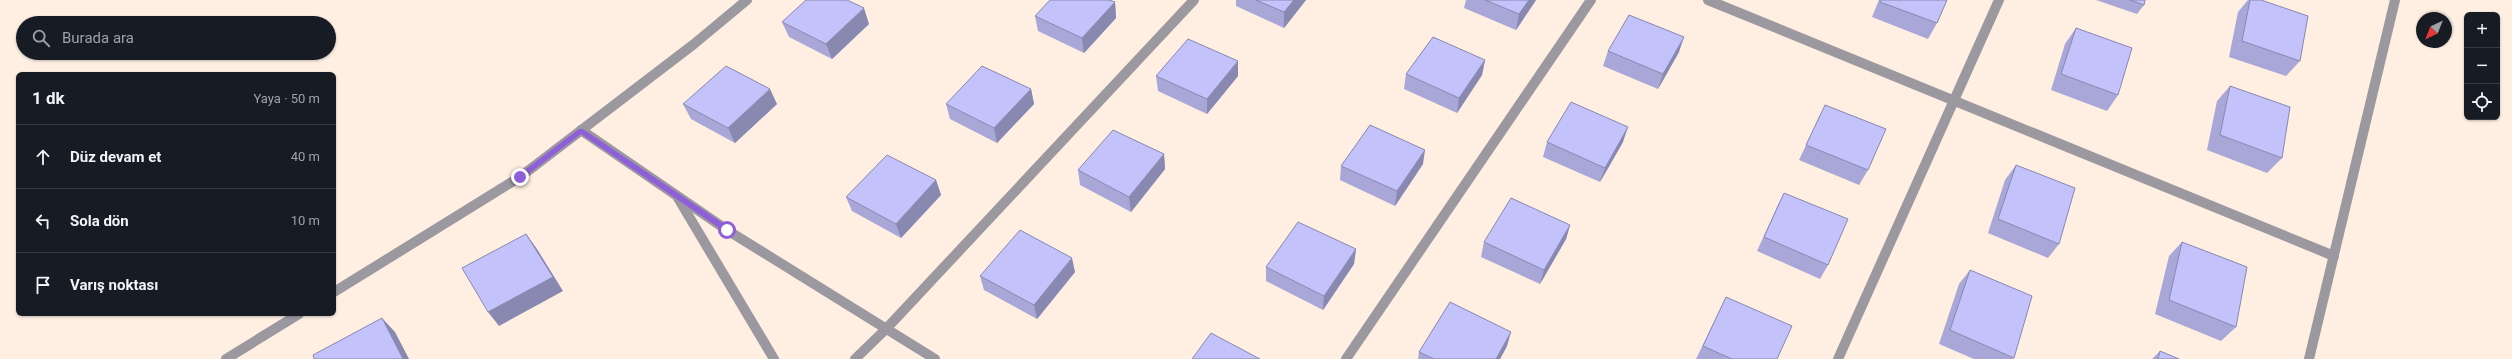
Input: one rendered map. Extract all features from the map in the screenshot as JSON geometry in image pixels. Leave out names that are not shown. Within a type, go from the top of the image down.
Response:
[{"type":"street","points":[[336,291],[520,177],[694,44],[747,0]]},
{"type":"street","points":[[855,359],[886,329],[1194,0]]},
{"type":"street","points":[[1346,359],[1590,0]]},
{"type":"street","points":[[1708,0],[2334,256]]},
{"type":"street","points":[[1838,359],[1999,0]]},
{"type":"street","points":[[2309,359],[2395,0]]},
{"type":"street","points":[[581,130],[676,195],[935,359]]},
{"type":"street","points":[[676,195],[774,359]]},
{"type":"street","points":[[226,359],[295,316]]},
{"type":"building","points":[[806,0],[847,0],[864,8],[826,44],[782,22]]},
{"type":"building","points":[[1050,0],[1109,0],[1115,2],[1082,38],[1035,16]]},
{"type":"building","points":[[1256,0],[1294,0],[1284,12]]},
{"type":"building","points":[[1485,0],[1529,0],[1519,14]]},
{"type":"building","points":[[1880,0],[1947,0],[1937,23],[1880,2]]},
{"type":"building","points":[[2130,0],[2145,0],[2144,5]]},
{"type":"building","points":[[2250,0],[2261,0],[2308,16],[2300,61],[2242,41]]},
{"type":"building","points":[[1629,15],[1684,37],[1663,74],[1608,51]]},
{"type":"building","points":[[2076,28],[2132,48],[2118,95],[2061,74]]},
{"type":"building","points":[[1433,37],[1485,60],[1459,98],[1406,74]]},
{"type":"building","points":[[1188,39],[1238,61],[1207,99],[1156,76]]},
{"type":"building","points":[[726,66],[770,89],[728,128],[683,104]]},
{"type":"building","points":[[982,66],[1031,89],[994,128],[946,104]]},
{"type":"building","points":[[2230,86],[2290,107],[2282,158],[2220,135]]},
{"type":"building","points":[[1571,102],[1628,127],[1605,168],[1547,142]]},
{"type":"building","points":[[1825,105],[1886,129],[1868,170],[1806,145]]},
{"type":"building","points":[[1370,125],[1425,150],[1397,191],[1341,166]]},
{"type":"building","points":[[1113,130],[1164,154],[1129,197],[1078,170]]},
{"type":"building","points":[[887,155],[936,180],[896,224],[846,197]]},
{"type":"building","points":[[2016,165],[2075,188],[2059,244],[1998,219]]},
{"type":"building","points":[[1784,193],[1848,219],[1828,265],[1764,237]]},
{"type":"building","points":[[1511,198],[1570,225],[1544,270],[1484,242]]},
{"type":"building","points":[[1298,222],[1356,249],[1324,296],[1266,267]]},
{"type":"building","points":[[1020,230],[1072,258],[1034,305],[980,276]]},
{"type":"building","points":[[526,234],[553,277],[488,312],[462,268]]},
{"type":"building","points":[[2182,242],[2247,267],[2236,327],[2169,300]]},
{"type":"building","points":[[1970,270],[2032,296],[2014,358],[1950,330]]},
{"type":"building","points":[[1726,297],[1792,326],[1777,359],[1732,359],[1703,346]]},
{"type":"building","points":[[1450,302],[1511,332],[1496,359],[1434,359],[1419,352]]},
{"type":"building","points":[[382,318],[403,359],[314,359],[313,355]]},
{"type":"building","points":[[1211,333],[1260,359],[1192,359]]},
{"type":"building","points":[[2160,351],[2179,359],[2158,359]]},
{"type":"route","points":[[520,177],[581,130],[727,230]]}]
